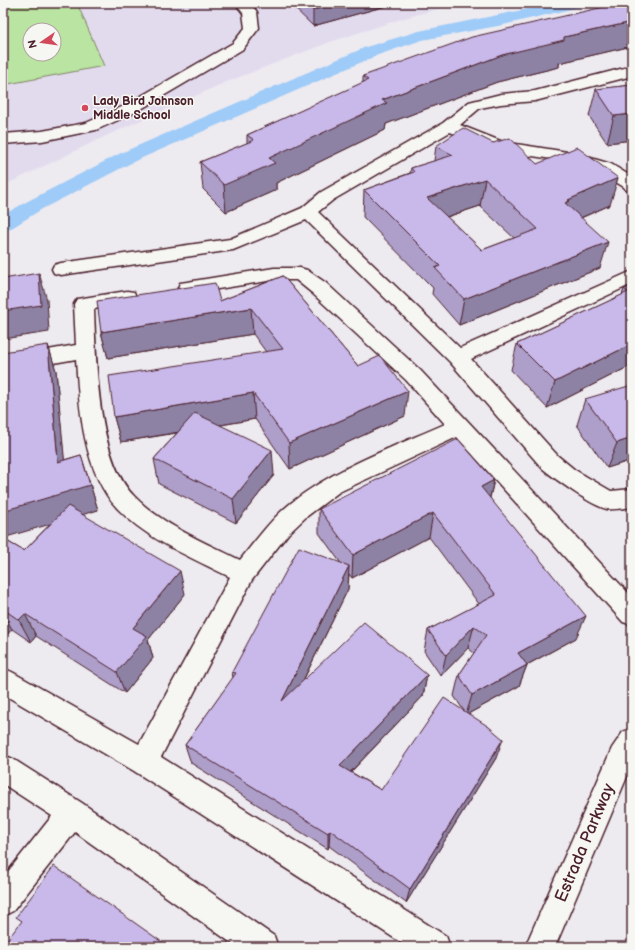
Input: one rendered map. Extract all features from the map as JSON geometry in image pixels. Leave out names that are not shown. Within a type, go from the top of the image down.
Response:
[{"type":"street","points":[[3,140],[42,136],[90,126],[130,109],[238,46],[252,28],[250,12],[242,3]]},
{"type":"street","points":[[61,269],[233,244],[308,212],[327,196],[449,126],[475,106],[501,100],[535,96],[632,71]]},
{"type":"street","points":[[449,126],[500,146],[568,156],[606,168],[629,181]]},
{"type":"street","points":[[308,212],[457,357],[550,462],[568,476],[608,500],[632,498]]},
{"type":"street","points":[[168,291],[274,274],[300,274],[319,288],[413,375],[632,614]]},
{"type":"street","points":[[457,357],[632,277]]},
{"type":"street","points":[[145,294],[84,304],[86,350],[95,436],[102,460],[111,482],[123,501],[139,515],[244,573]]},
{"type":"street","points":[[3,365],[86,350]]},
{"type":"street","points":[[144,762],[244,573],[280,527],[298,510],[331,486],[460,426]]},
{"type":"street","points":[[3,680],[144,762],[434,947]]},
{"type":"street","name":"Estrada Parkway","points":[[540,947],[622,757],[632,741]]},
{"type":"street","points":[[3,768],[72,813],[263,947]]},
{"type":"street","points":[[3,900],[72,813]]},
{"type":"shaded area","name":"Lady Bird Johnson Middle School","points":[[3,3],[461,3],[404,18],[330,42],[224,83],[110,134],[3,186]]},
{"type":"green space","points":[[3,3],[77,3],[104,66],[3,85]]},
{"type":"building","points":[[305,3],[340,3],[313,10]]},
{"type":"building","points":[[616,3],[632,3],[632,22],[564,37],[564,40],[502,55],[382,100],[387,103],[269,158],[275,163],[224,185],[200,162],[254,140],[247,135],[368,80],[363,76],[472,37],[617,4]]},
{"type":"building","points":[[632,85],[632,114],[614,116],[596,89]]},
{"type":"building","points":[[463,128],[493,143],[510,138],[537,164],[577,147],[618,178],[568,200],[570,201],[565,203],[608,242],[464,299],[435,268],[440,266],[364,190],[414,172],[411,168],[453,155],[436,146]],"holes":[[[485,179],[538,229],[482,250],[427,198]]]},
{"type":"building","points":[[39,273],[41,305],[3,311],[3,279]]},
{"type":"building","points":[[283,276],[358,366],[380,356],[408,391],[289,443],[253,393],[114,417],[109,376],[283,349],[251,308],[101,332],[97,301],[215,283],[220,301]]},
{"type":"building","points":[[632,286],[632,344],[555,382],[517,344],[628,292],[624,289]]},
{"type":"building","points":[[48,345],[58,462],[81,455],[90,485],[3,511],[3,352]]},
{"type":"building","points":[[632,385],[632,438],[617,443],[585,399]]},
{"type":"building","points":[[195,413],[272,450],[233,499],[154,459]]},
{"type":"building","points":[[458,439],[494,480],[481,487],[586,616],[518,653],[527,665],[472,695],[459,675],[486,635],[474,626],[446,655],[428,630],[496,595],[433,513],[353,555],[319,509]]},
{"type":"building","points":[[68,506],[180,571],[133,628],[147,636],[117,672],[25,614],[19,620],[3,609],[3,539],[24,551]]},
{"type":"building","points":[[299,547],[349,566],[282,701],[364,622],[427,675],[340,766],[381,790],[444,698],[489,727],[503,739],[410,889],[330,830],[328,833],[185,745],[236,673],[232,672]]},
{"type":"building","points":[[54,866],[169,947],[3,947],[22,921],[16,917]]},
{"type":"waterway","points":[[3,224],[35,205],[128,157],[372,51],[419,36],[503,20],[578,3]]},
{"type":"place","name":"Lady Bird Johnson Middle School","points":[[85,108]]}]
